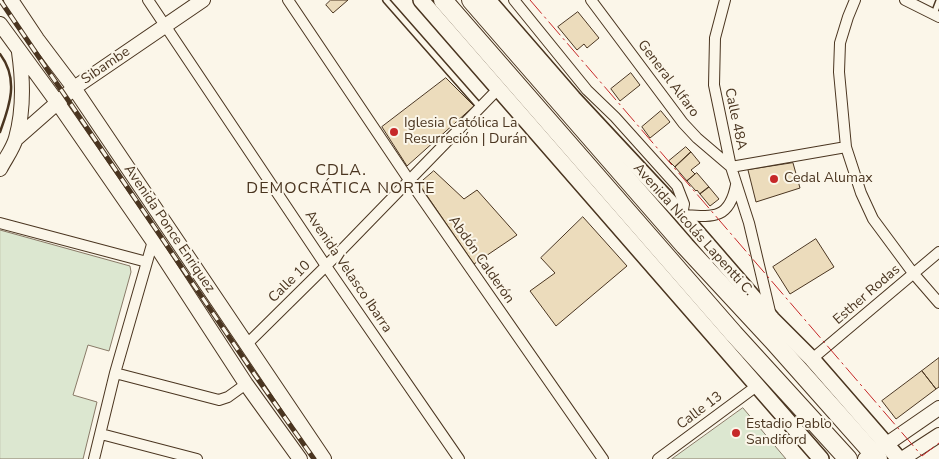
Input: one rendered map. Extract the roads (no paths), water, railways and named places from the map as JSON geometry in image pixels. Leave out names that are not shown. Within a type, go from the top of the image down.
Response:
[{"type":"highway","points":[[443,0],[734,334],[848,459]]},
{"type":"highway","name":"Avenida Nicolás Lapentti C.","points":[[471,0],[540,70],[685,246],[876,454]]},
{"type":"main road","points":[[421,0],[822,459]]},
{"type":"main road","name":"Avenida Nicolás Lapentti C.","points":[[488,0],[540,70],[682,215],[772,319],[812,359],[876,454],[900,459]]},
{"type":"street","name":"Avenida Ponce Enriquez","points":[[11,0],[37,39],[74,88],[324,459]]},
{"type":"street","name":"Avenida Velasco Ibarra","points":[[148,0],[326,266],[459,459]]},
{"type":"street","name":"Sibambe","points":[[0,169],[16,139],[57,102],[74,88],[203,0]]},
{"type":"street","name":"Abdón Calderón","points":[[288,0],[409,180],[603,459]]},
{"type":"street","points":[[514,0],[587,90],[615,117],[677,186],[684,204],[682,215],[708,216],[722,212],[730,205],[736,184]]},
{"type":"street","name":"General Alfaro","points":[[592,0],[683,123],[697,138],[732,167]]},
{"type":"street","name":"Calle 48A","points":[[725,0],[716,38],[714,85],[736,184],[749,223],[772,319]]},
{"type":"street","points":[[856,0],[848,17],[840,43],[839,72],[846,147],[861,193],[873,219],[913,273],[939,303]]},
{"type":"street","points":[[905,0],[936,15]]},
{"type":"street","name":"Avenida Ponce Enriquez","points":[[0,24],[57,102],[153,241],[246,384],[300,459]]},
{"type":"street","name":"Sibambe","points":[[16,139],[22,95],[19,51]]},
{"type":"street","name":"Calle 10","points":[[246,345],[326,266],[499,88]]},
{"type":"street","points":[[732,167],[846,147]]},
{"type":"street","points":[[0,222],[147,262]]},
{"type":"street","points":[[94,459],[114,373],[153,241]]},
{"type":"street","name":"Esther Rodas","points":[[812,359],[939,252]]},
{"type":"street","points":[[114,373],[219,400],[228,397],[246,384]]},
{"type":"street","name":"Calle 13","points":[[658,459],[758,385]]},
{"type":"street","points":[[876,454],[939,408]]},
{"type":"street","points":[[101,434],[197,459]]},
{"type":"street","points":[[900,459],[939,435]]},
{"type":"lane","points":[[386,0],[480,107]]},
{"type":"lane","points":[[936,15],[939,1]]},
{"type":"railway","points":[[0,0],[314,459]]},
{"type":"place","name":"Iglesia Católica La Resurreción | Durán","points":[[394,132]]},
{"type":"place","name":"Cedal Alumax","points":[[774,179]]},
{"type":"place","name":"Estadio Pablo Sandiford","points":[[736,433]]},
{"type":"district","name":"CDLA. DEMOCRÁTICA NORTE","points":[[341,180]]}]
